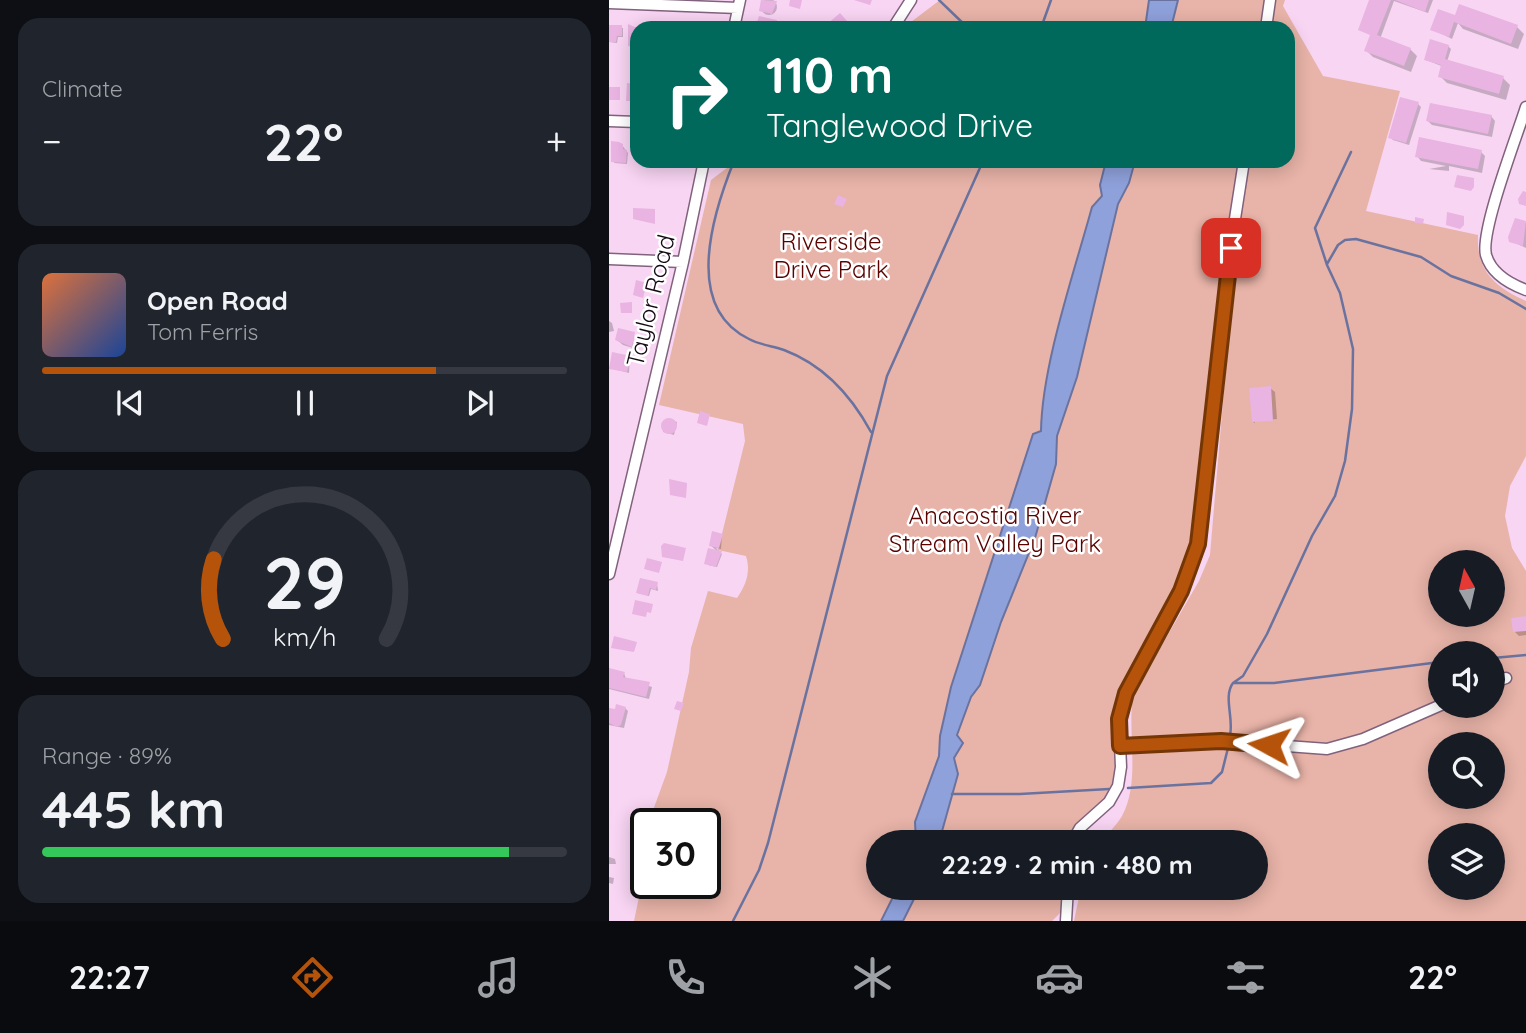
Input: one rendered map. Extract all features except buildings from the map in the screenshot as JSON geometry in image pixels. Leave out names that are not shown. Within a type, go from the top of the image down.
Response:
[{"type":"street","points":[[898,21],[911,0]]},
{"type":"street","points":[[1267,21],[1270,0]]},
{"type":"street","points":[[609,3],[739,4]]},
{"type":"street","points":[[1526,109],[1486,234],[1486,252],[1492,266],[1507,281],[1526,290]]},
{"type":"street","points":[[609,121],[630,122]]},
{"type":"street","name":"Taylor Road","points":[[609,574],[703,168]]},
{"type":"street","points":[[1079,830],[1114,795],[1121,778],[1119,719],[1126,693],[1181,591],[1198,544],[1224,321],[1227,270],[1243,168]]},
{"type":"street","points":[[609,259],[683,262]]},
{"type":"street","points":[[1120,746],[1221,741],[1327,749],[1363,739],[1428,711]]},
{"type":"street","points":[[1066,921],[1067,900]]},
{"type":"green space","points":[[940,0],[1266,0],[1262,21],[912,21]]},
{"type":"green space","points":[[1276,0],[1285,0],[1283,6],[1292,21],[1273,21]]},
{"type":"green space","points":[[1295,27],[1323,76],[1400,91],[1366,211],[1478,235],[1480,259],[1484,268],[1505,290],[1526,301],[1526,456],[1510,486],[1505,516],[1512,548],[1526,571],[1526,921],[1074,921],[1078,900],[1268,900],[1268,830],[1110,830],[1120,819],[1131,788],[1133,695],[1199,581],[1210,555],[1230,319],[1231,277],[1249,168],[1295,168]]},
{"type":"green space","name":"Anacostia River Stream Valley Park","points":[[727,168],[1238,168],[1201,523],[1184,580],[1120,693],[1116,727],[1116,774],[1109,796],[1077,823],[1073,830],[866,830],[866,900],[1067,900],[1067,906],[1052,921],[634,921],[639,899],[721,899],[721,808],[654,808],[667,772],[689,672],[691,648],[708,591],[737,598],[748,573],[746,556],[718,550],[745,441],[743,424],[659,405],[711,180]]},
{"type":"water","points":[[1149,0],[1178,0],[1173,21],[1146,21]]},
{"type":"water","points":[[1104,168],[1133,168],[1118,204],[1077,377],[1057,436],[1056,464],[1035,538],[1001,622],[980,685],[971,697],[957,735],[963,743],[954,758],[958,774],[942,830],[915,830],[915,822],[939,756],[940,736],[951,687],[1033,434],[1041,431],[1047,377],[1068,289],[1092,207],[1102,196],[1100,185]]},
{"type":"water","points":[[892,900],[914,900],[903,921],[881,921]]},
{"type":"waterway","points":[[939,0],[961,21]]},
{"type":"waterway","points":[[1044,21],[1051,0]]},
{"type":"waterway","points":[[1233,683],[1243,676],[1267,634],[1312,536],[1335,496],[1345,461],[1352,409],[1353,349],[1340,293],[1315,228],[1351,152]]},
{"type":"waterway","points":[[731,168],[718,206],[709,258],[710,282],[716,305],[729,324],[749,339],[798,356],[824,373],[846,395],[871,432]]},
{"type":"waterway","points":[[733,921],[759,870],[768,843],[887,376],[980,168]]},
{"type":"waterway","points":[[1327,264],[1338,245],[1345,240],[1356,239],[1421,257],[1451,276],[1499,293],[1526,309]]},
{"type":"waterway","points":[[1505,657],[1526,655]]},
{"type":"waterway","points":[[1230,735],[1229,694],[1233,683],[1274,683],[1428,664]]},
{"type":"waterway","points":[[1128,788],[1211,783],[1222,772],[1228,748]]},
{"type":"waterway","points":[[952,794],[1020,794],[1109,789]]},
{"type":"route","points":[[1231,248],[1198,544],[1187,579],[1126,693],[1119,719],[1120,746],[1221,741],[1269,745]]},
{"type":"park label","name":"Riverside Drive Park","points":[[831,256]]}]
